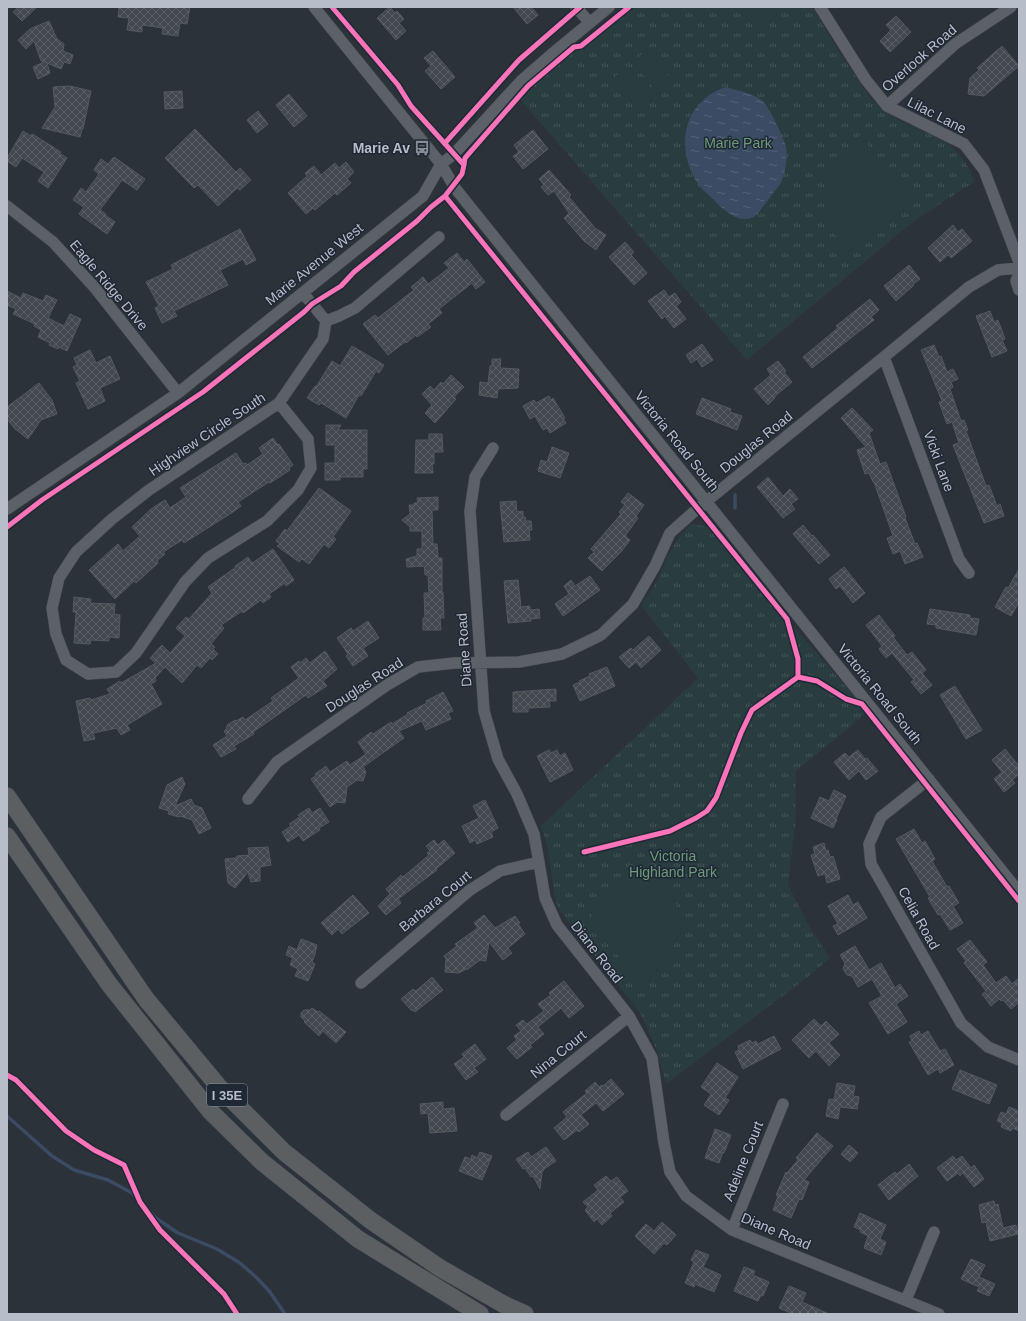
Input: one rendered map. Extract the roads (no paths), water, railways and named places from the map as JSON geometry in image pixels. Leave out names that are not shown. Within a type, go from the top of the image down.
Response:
[{"type":"highway","name":"I 35E","points":[[7,796],[146,999],[218,1087],[284,1152],[370,1220],[440,1268],[503,1304],[525,1314]]},
{"type":"highway","name":"I 35E","points":[[7,836],[109,984],[210,1111],[262,1162],[358,1239],[480,1314]]},
{"type":"street","name":"Victoria Road South","points":[[314,7],[441,164],[455,188],[1019,892]]},
{"type":"street","points":[[576,7],[589,22]]},
{"type":"street","name":"Marie Avenue West","points":[[7,510],[178,392],[423,196],[441,164],[454,154],[521,81],[552,53],[609,7]]},
{"type":"street","name":"Lilac Lane","points":[[820,7],[866,80],[887,106],[964,144],[984,170],[1019,262]]},
{"type":"street","name":"Overlook Road","points":[[887,106],[955,44],[1011,7]]},
{"type":"street","name":"Eagle Ridge Drive","points":[[7,206],[53,242],[95,288],[178,392]]},
{"type":"street","points":[[303,293],[326,321],[339,316],[355,308],[439,237]]},
{"type":"street","name":"Douglas Road","points":[[248,799],[277,762],[387,685],[418,667],[454,663],[519,662],[562,654],[602,635],[633,604],[655,566],[670,533],[706,501],[969,287],[998,270],[1019,268]]},
{"type":"street","points":[[1019,274],[1016,281],[1019,290]]},
{"type":"street","name":"Highview Circle South","points":[[279,403],[308,439],[311,468],[298,490],[267,521],[208,558],[185,582],[136,653],[116,672],[88,674],[66,660],[56,634],[52,608],[58,578],[76,552],[112,519],[149,490],[279,403],[323,339],[326,321]]},
{"type":"street","name":"Vicki Lane","points":[[884,357],[959,559],[969,573]]},
{"type":"street","name":"Diane Road","points":[[493,448],[475,478],[470,511],[484,711],[498,759],[517,794],[534,834],[545,898],[557,925],[629,1016],[652,1058],[664,1143],[670,1172],[686,1196],[732,1230],[939,1314]]},
{"type":"street","name":"Celia Road","points":[[929,779],[881,817],[869,844],[871,864],[961,1023],[988,1047],[1019,1060]]},
{"type":"street","name":"Barbara Court","points":[[361,983],[470,890],[500,871],[539,862]]},
{"type":"street","name":"Nina Court","points":[[506,1115],[629,1016]]},
{"type":"street","name":"Adeline Court","points":[[732,1230],[783,1104]]},
{"type":"street","points":[[906,1300],[934,1232]]},
{"type":"water","points":[[726,87],[750,94],[763,101],[776,123],[786,147],[786,167],[779,186],[756,215],[748,219],[742,219],[731,215],[702,188],[696,181],[686,153],[685,139],[687,126],[693,113],[701,103],[712,94]]},
{"type":"waterway","points":[[735,495],[735,508]]},
{"type":"waterway","points":[[7,1116],[52,1156],[74,1170],[108,1180],[132,1193],[156,1218],[178,1233],[217,1249],[240,1263],[270,1292],[285,1314]]},
{"type":"place","name":"Marie Av","points":[[422,148]]},
{"type":"park label","name":"Marie Park","points":[[738,143]]},
{"type":"park label","name":"Victoria Highland Park","points":[[673,864]]}]
